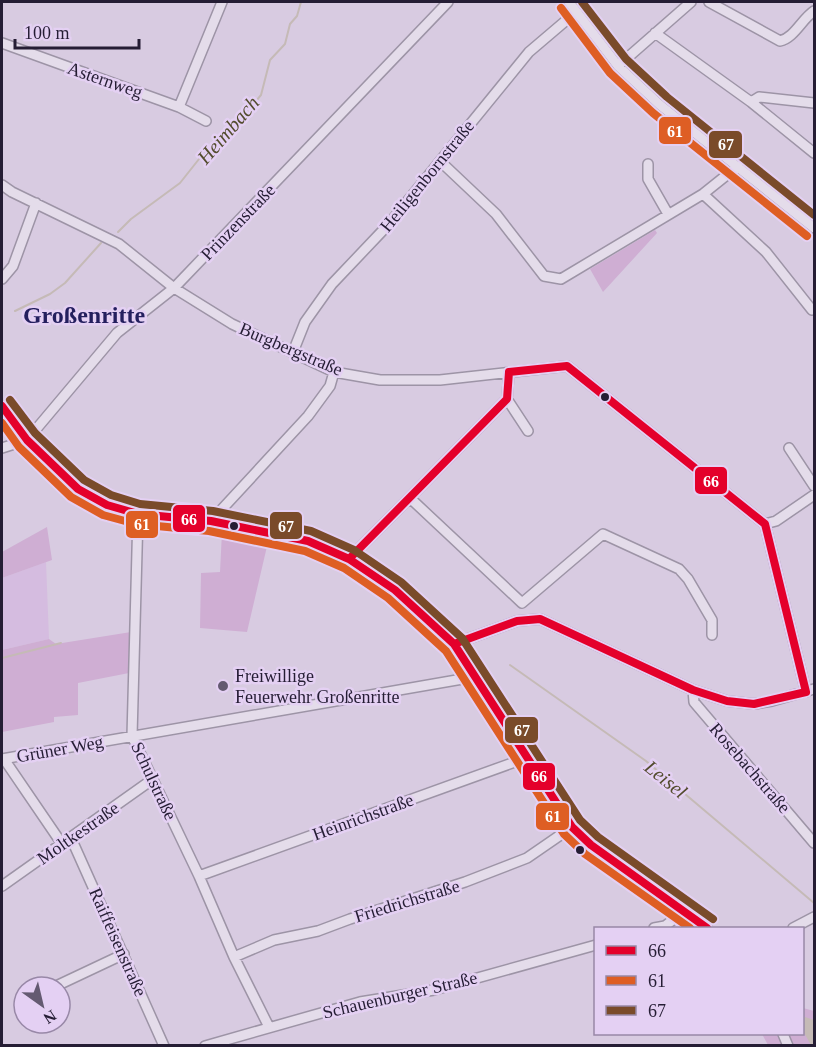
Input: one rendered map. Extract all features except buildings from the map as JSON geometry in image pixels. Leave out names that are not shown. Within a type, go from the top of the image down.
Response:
[{"type":"street","points":[[180,107],[221,2]]},
{"type":"street","name":"Prinzenstraße","points":[[27,440],[117,333],[174,288],[448,2]]},
{"type":"street","points":[[569,2],[618,66],[660,105],[814,228]]},
{"type":"street","points":[[618,66],[691,2]]},
{"type":"street","points":[[709,2],[780,41],[786,39],[814,11]]},
{"type":"street","name":"Heiligenbornstraße","points":[[293,352],[305,322],[332,284],[388,225],[441,162],[489,99],[530,52],[576,12]]},
{"type":"street","points":[[655,33],[751,102],[814,153]]},
{"type":"street","name":"Asternweg","points":[[2,44],[180,107],[206,121]]},
{"type":"street","points":[[751,102],[759,97],[814,103]]},
{"type":"street","points":[[441,162],[496,214],[544,276],[561,279],[703,194],[738,166]]},
{"type":"street","points":[[648,164],[648,179],[668,214]]},
{"type":"street","name":"Burgbergstraße","points":[[2,185],[119,244],[174,288],[232,324],[334,372],[380,380],[440,380],[567,366],[765,524]]},
{"type":"street","points":[[703,194],[766,252],[812,310]]},
{"type":"street","points":[[2,279],[13,266],[36,203]]},
{"type":"street","points":[[211,521],[308,416],[330,386],[334,372]]},
{"type":"street","points":[[509,372],[507,399],[528,430]]},
{"type":"street","points":[[349,559],[507,399]]},
{"type":"street","points":[[2,406],[27,440],[78,489],[107,506],[138,514],[211,521],[308,541],[349,559],[395,590],[454,644],[572,827],[591,845],[706,927]]},
{"type":"street","points":[[2,448],[27,440]]},
{"type":"street","points":[[789,448],[814,486]]},
{"type":"street","points":[[454,644],[470,636],[517,621],[540,619],[693,690],[726,701],[754,704],[810,691],[765,524],[776,521],[814,495]]},
{"type":"street","points":[[410,498],[522,603]]},
{"type":"street","name":"Schulstraße","points":[[138,514],[132,736],[199,876],[234,957],[269,1027]]},
{"type":"street","points":[[517,621],[522,603],[603,534],[679,569],[688,579],[712,620],[712,635]]},
{"type":"street","name":"Grüner Weg","points":[[3,759],[474,677]]},
{"type":"street","name":"Rosebachstraße","points":[[693,690],[694,702],[814,843]]},
{"type":"street","name":"Heinrichstraße","points":[[199,876],[526,758]]},
{"type":"street","points":[[3,759],[62,844]]},
{"type":"street","name":"Moltkestraße","points":[[2,886],[153,779]]},
{"type":"street","name":"Friedrichstraße","points":[[234,957],[274,940],[318,931],[350,918],[465,882],[527,858],[572,827]]},
{"type":"street","name":"Raiffeisenstraße","points":[[71,838],[164,1046]]},
{"type":"street","points":[[659,927],[664,926],[683,912]]},
{"type":"street","points":[[795,927],[814,917]]},
{"type":"street","name":"Schauenburger Straße","points":[[205,1046],[360,1002],[434,990],[594,946]]},
{"type":"street","points":[[72,979],[124,954]]},
{"type":"shaded area","points":[[655,230],[657,233],[603,292],[590,269]]},
{"type":"shaded area","points":[[47,527],[52,560],[2,578],[2,552]]},
{"type":"shaded area","points":[[222,532],[268,542],[247,632],[200,628],[201,573],[220,572]]},
{"type":"shaded area","points":[[46,562],[49,639],[2,650],[2,578]]},
{"type":"shaded area","points":[[131,632],[129,673],[78,683],[78,715],[54,717],[54,722],[2,732],[2,650],[49,639],[56,644]]},
{"type":"shaded area","points":[[804,1008],[814,1011],[814,1045],[768,1045],[763,1035],[804,1035]]},
{"type":"shaded area","points":[[804,1018],[814,1020],[814,1045],[811,1045],[804,1033]]},
{"type":"waterway","name":"Heimbach","points":[[118,232],[131,219],[180,183],[203,154],[217,144],[261,95],[270,60],[285,44],[290,24],[297,16],[301,2]]},
{"type":"waterway","name":"Heimbach","points":[[15,311],[50,294],[65,283],[101,243]]},
{"type":"waterway","name":"Leisel","points":[[2,658],[61,643]]},
{"type":"waterway","name":"Leisel","points":[[510,665],[646,761],[814,903]]},
{"type":"transit line","name":"67","points":[[582,2],[626,59],[667,97],[814,215]]},
{"type":"transit line","name":"61","points":[[561,8],[610,73],[653,113],[807,236]]},
{"type":"transit line","name":"66","points":[[509,372],[567,366],[765,524],[806,692]]},
{"type":"transit line","name":"66","points":[[349,559],[507,399],[509,372]]},
{"type":"transit line","name":"67","points":[[10,400],[35,433],[84,480],[111,495],[140,504],[213,511],[311,531],[354,550],[401,582],[462,638],[580,820],[598,837],[713,919]]},
{"type":"transit line","name":"66","points":[[2,406],[27,440],[78,489],[107,505],[138,514],[211,521],[308,541],[349,559],[395,590],[454,644],[572,827],[591,845],[706,927]]},
{"type":"transit line","name":"61","points":[[2,423],[19,447],[71,497],[103,515],[136,524],[209,531],[305,551],[344,568],[388,598],[446,651],[564,834],[585,854],[689,927]]},
{"type":"transit line","name":"66","points":[[454,644],[517,621],[540,619],[693,690],[727,701],[754,704],[806,692]]},
{"type":"place","name":"Freiwillige Feuerwehr Großenritte","points":[[223,686]]},
{"type":"district","name":"Großenritte","points":[[84,315]]}]
